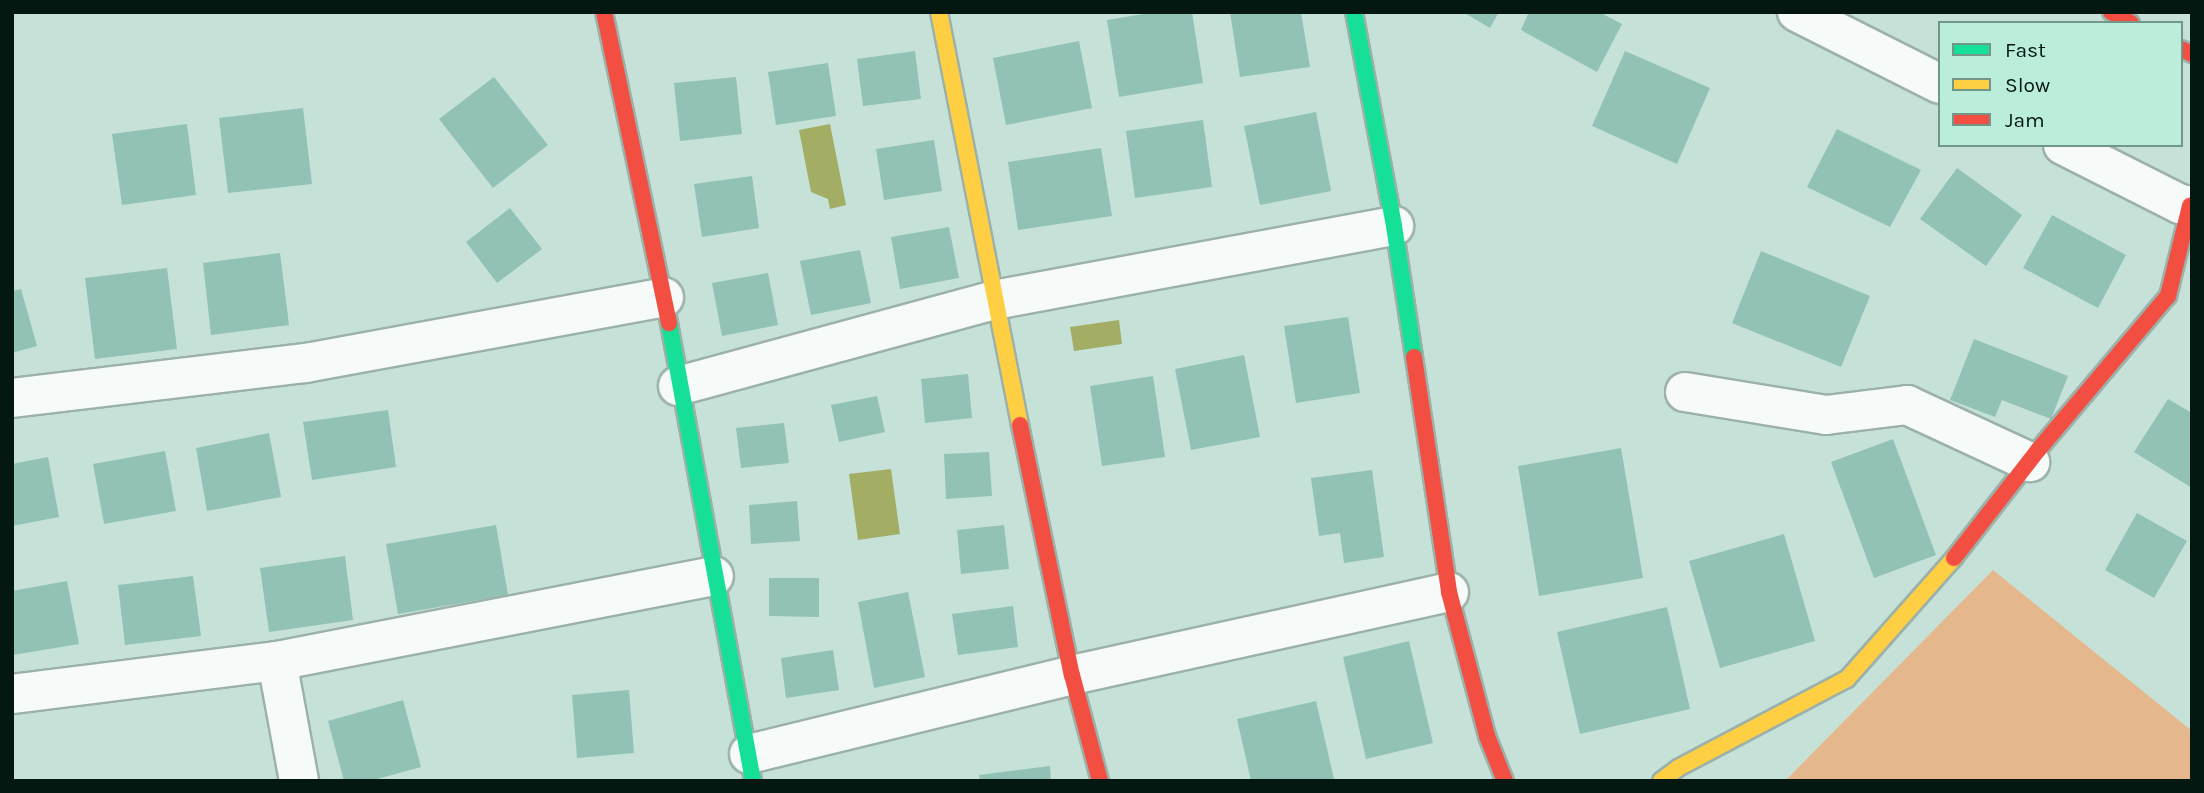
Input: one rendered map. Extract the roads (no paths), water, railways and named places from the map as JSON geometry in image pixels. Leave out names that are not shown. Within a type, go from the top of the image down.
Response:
[{"type":"main road","points":[[604,12],[664,297],[678,386],[751,767]]},
{"type":"main road","points":[[939,12],[994,300],[1072,675],[1100,781]]},
{"type":"main road","points":[[1354,12],[1394,226],[1449,592],[1487,736],[1505,781]]},
{"type":"main road","points":[[2111,12],[2127,21]]},
{"type":"main road","points":[[1661,781],[1678,768],[1847,679],[1967,543],[2029,462],[2168,296],[2191,206]]},
{"type":"street","points":[[1797,12],[1938,83]]},
{"type":"street","points":[[2067,147],[2180,204],[2191,206]]},
{"type":"street","points":[[678,386],[994,300],[1394,226]]},
{"type":"street","points":[[12,398],[306,363],[664,297]]},
{"type":"street","points":[[1685,393],[1826,415],[1907,405],[2029,462]]},
{"type":"street","points":[[12,694],[277,661],[714,576]]},
{"type":"street","points":[[751,767],[1072,675],[1449,592]]},
{"type":"street","points":[[277,661],[299,781]]}]
